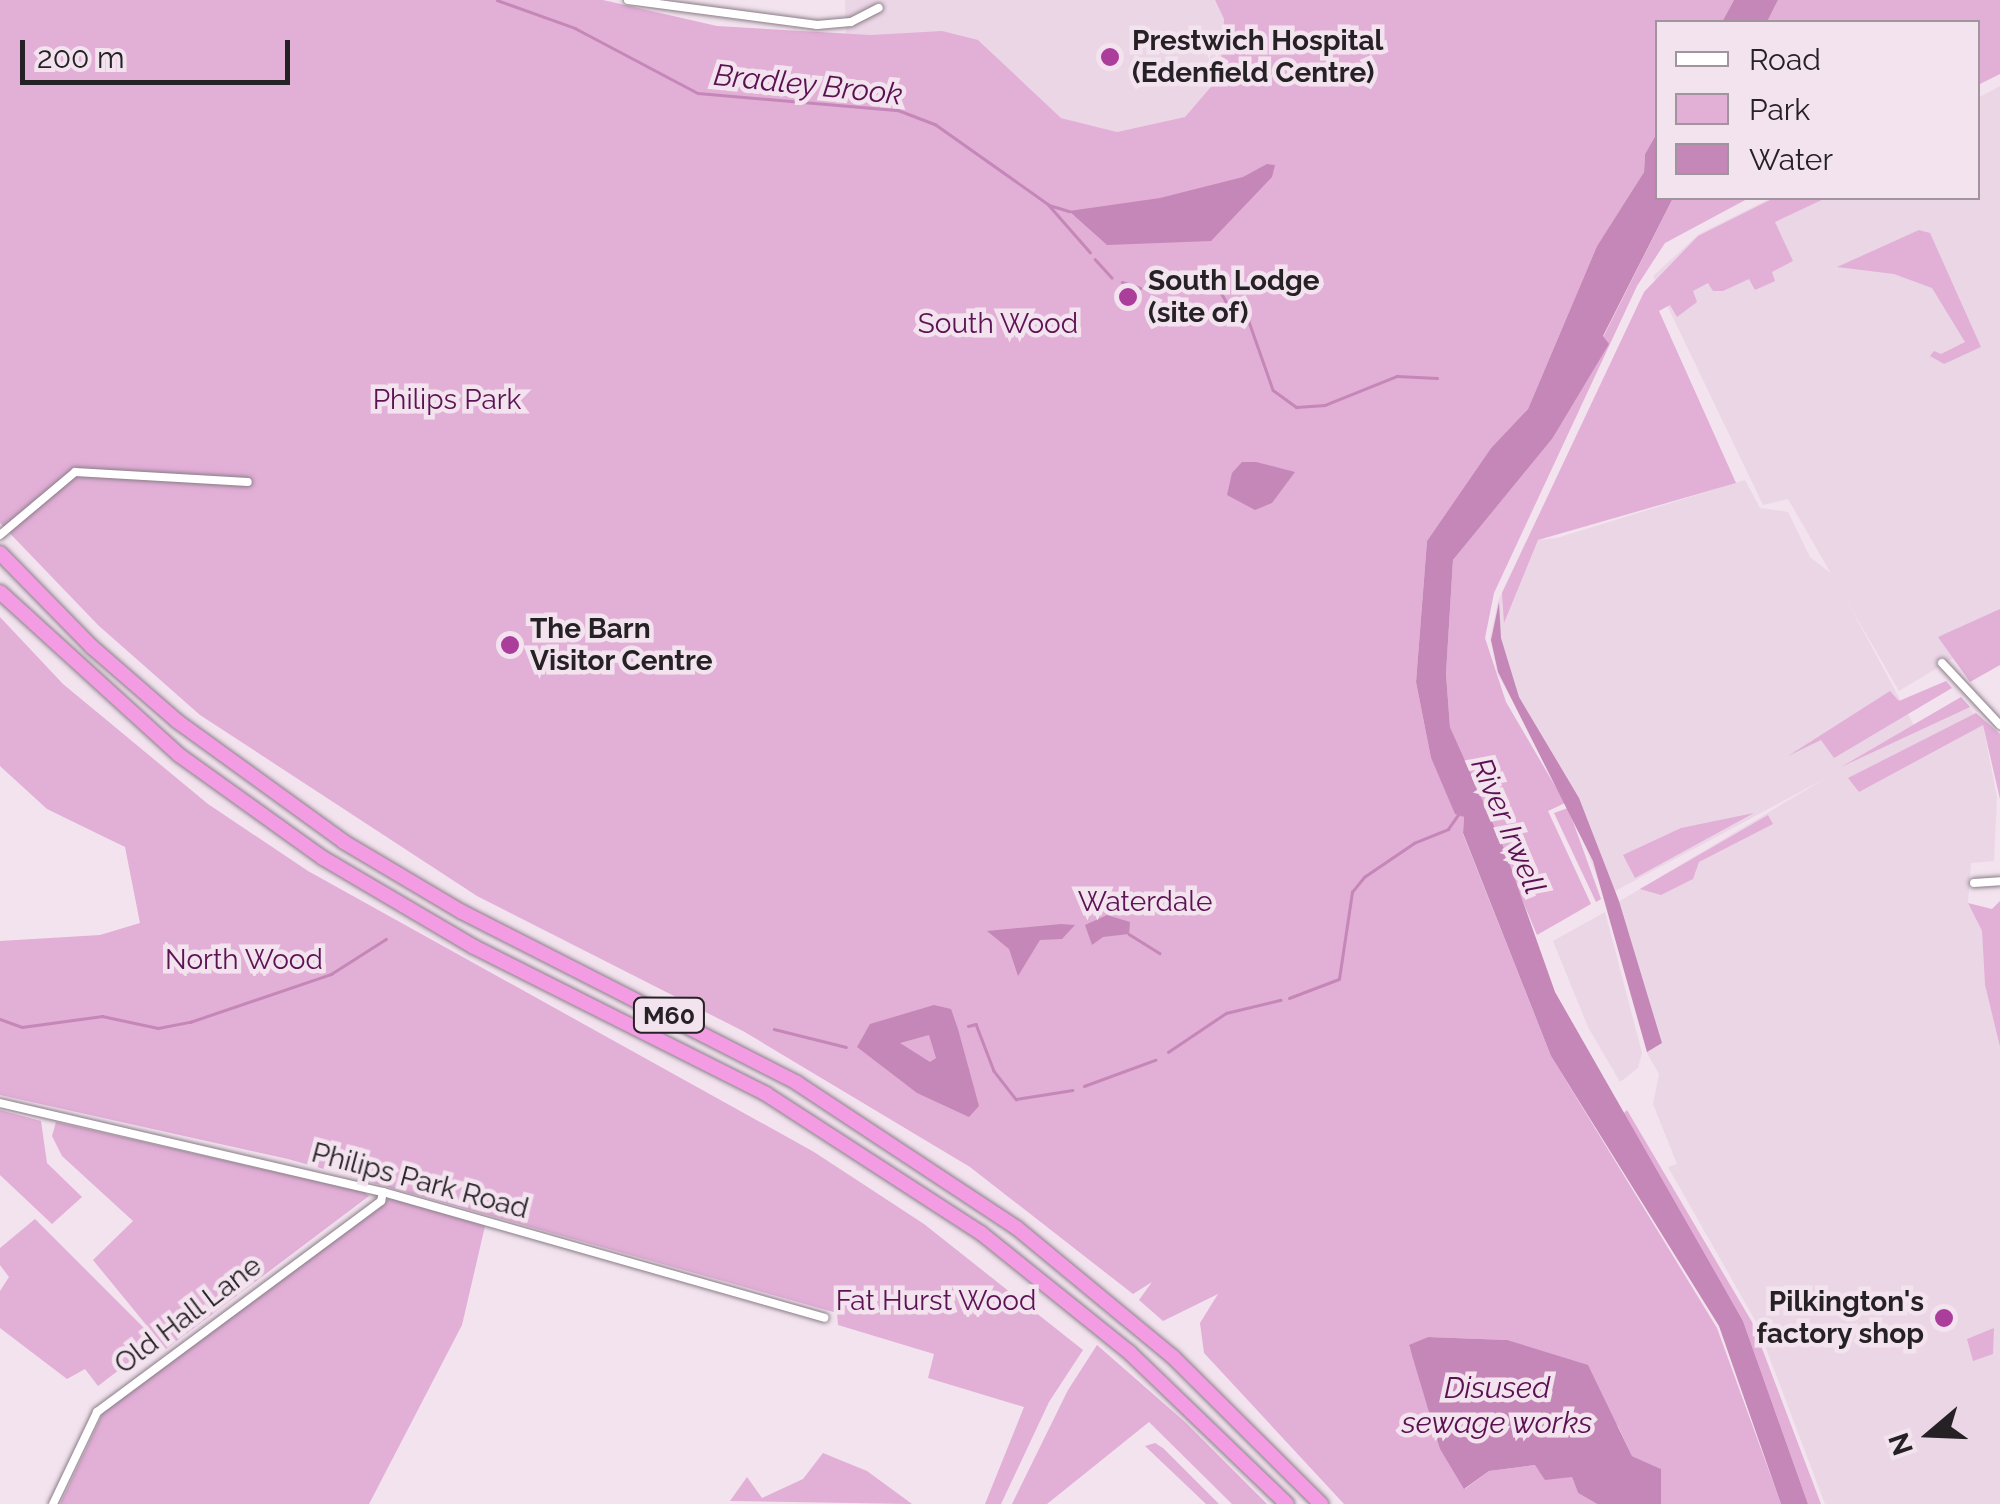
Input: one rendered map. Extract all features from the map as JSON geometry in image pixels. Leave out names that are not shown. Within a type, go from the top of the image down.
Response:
[{"type":"highway","name":"M60","points":[[0,552],[92,647],[178,721],[344,842],[462,912],[798,1083],[1018,1228],[1173,1357],[1321,1504]]},
{"type":"highway","name":"M60","points":[[0,592],[179,755],[323,858],[434,925],[766,1094],[981,1232],[1129,1352],[1286,1504]]},
{"type":"street","points":[[628,0],[818,25],[851,22],[879,8]]},
{"type":"street","points":[[0,534],[63,478],[90,470],[248,482]]},
{"type":"street","points":[[1942,664],[2000,725]]},
{"type":"street","points":[[1974,883],[2000,882]]},
{"type":"street","name":"Philips Park Road","points":[[0,1103],[383,1192],[824,1318]]},
{"type":"street","name":"Old Hall Lane","points":[[53,1504],[96,1412],[381,1201],[383,1192]]},
{"type":"shaded area","name":"Prestwich Hospital (Edenfield Centre)","points":[[845,0],[1215,0],[1224,19],[1220,75],[1185,117],[1117,132],[1061,118],[978,40],[846,34]]},
{"type":"shaded area","points":[[2000,86],[2000,630],[1899,691],[1788,499],[1763,505],[1653,276],[1699,234],[1767,200],[1980,200],[1980,97]]},
{"type":"shaded area","points":[[1745,480],[1760,508],[1788,512],[1810,557],[1833,575],[1916,729],[1966,703],[1983,726],[1997,797],[1994,861],[1971,863],[1968,903],[1982,931],[1985,985],[2000,1047],[2000,1504],[1825,1504],[1756,1322],[1668,1167],[1677,1164],[1653,1104],[1659,1074],[1647,1053],[1608,908],[1826,778],[1604,897],[1573,811],[1497,673],[1490,638],[1498,601],[1526,541],[1557,538]]},
{"type":"shaded area","points":[[1605,912],[1642,1053],[1638,1068],[1620,1082],[1588,1027],[1553,941]]},
{"type":"green space","points":[[0,0],[603,0],[717,26],[871,35],[942,31],[978,40],[1061,118],[1117,132],[1185,117],[1220,76],[1224,19],[1215,0],[1734,0],[1723,20],[1655,20],[1655,136],[1645,154],[1644,172],[1597,246],[1528,409],[1491,448],[1427,541],[1416,682],[1431,758],[1455,813],[1464,817],[1463,834],[1551,1056],[1717,1328],[1781,1504],[1661,1504],[1661,1469],[1632,1456],[1618,1426],[1507,1340],[1428,1337],[1409,1346],[1465,1489],[1489,1471],[1535,1465],[1572,1477],[1578,1493],[1597,1504],[1344,1504],[1204,1353],[1200,1323],[1218,1294],[1163,1321],[1139,1300],[1152,1282],[1133,1294],[970,1167],[743,1031],[477,896],[200,715],[98,625],[0,523]]},
{"type":"green space","points":[[1778,0],[2000,0],[2000,74],[1980,84],[1980,20],[1768,20]]},
{"type":"green space","points":[[1672,200],[1745,200],[1665,243],[1637,286],[1494,593],[1485,638],[1506,702],[1565,803],[1548,811],[1591,904],[1537,935],[1450,727],[1446,674],[1453,560],[1552,439]]},
{"type":"green space","points":[[1770,200],[1822,200],[1775,222],[1793,261],[1772,272],[1775,281],[1755,290],[1749,279],[1723,291],[1713,291],[1708,283],[1693,291],[1697,302],[1677,317],[1670,305],[1659,311],[1736,483],[1538,540],[1504,623],[1502,593],[1644,292],[1698,236]]},
{"type":"green space","points":[[1919,230],[1930,233],[1981,347],[1944,364],[1930,356],[1934,351],[1941,354],[1965,342],[1932,288],[1894,274],[1837,267]]},
{"type":"green space","points":[[2000,609],[2000,665],[1970,682],[1938,637]]},
{"type":"green space","points":[[0,617],[63,684],[208,804],[308,871],[814,1152],[924,1224],[1083,1350],[1049,1402],[1001,1504],[985,1504],[1024,1407],[928,1378],[934,1354],[838,1325],[837,1313],[288,1159],[0,1095],[0,941],[100,935],[140,923],[125,847],[47,809],[0,766]]},
{"type":"green space","points":[[1946,681],[1952,688],[1834,758],[1821,740],[1788,756],[1890,691],[1899,701]]},
{"type":"green space","points":[[1961,697],[1970,707],[1841,767]]},
{"type":"green space","points":[[1976,713],[2000,734],[2000,799],[1983,725],[1859,792],[1848,778]]},
{"type":"green space","points":[[1568,808],[1601,899],[1596,902],[1554,813]]},
{"type":"green space","points":[[1754,813],[1635,878],[1623,855],[1681,828]]},
{"type":"green space","points":[[1768,815],[1773,824],[1699,862],[1693,879],[1661,895],[1640,889]]},
{"type":"green space","points":[[2000,901],[2000,1047],[1985,985],[1982,931],[1968,903],[1992,909]]},
{"type":"green space","points":[[0,1110],[41,1121],[47,1163],[82,1197],[52,1224],[0,1175]]},
{"type":"green space","points":[[1627,1110],[1752,1322],[1821,1504],[1808,1504],[1743,1321],[1622,1115]]},
{"type":"green space","points":[[56,1122],[369,1196],[166,1349],[93,1260],[133,1221],[62,1156],[52,1136]]},
{"type":"green space","points":[[390,1198],[485,1226],[462,1325],[369,1504],[60,1504],[103,1413]]},
{"type":"green space","points":[[35,1219],[157,1341],[98,1386],[85,1369],[67,1379],[0,1328],[0,1291],[9,1277],[0,1265],[0,1248]]},
{"type":"green space","points":[[1994,1328],[1993,1354],[1973,1361],[1967,1339]]},
{"type":"green space","points":[[1097,1345],[1185,1422],[1267,1504],[1232,1504],[1149,1422],[1047,1504],[1012,1504],[1068,1390]]},
{"type":"green space","points":[[1155,1443],[1219,1504],[1206,1504],[1145,1446]]},
{"type":"green space","points":[[823,1453],[867,1471],[912,1504],[730,1501],[747,1477],[762,1498],[803,1479]]},
{"type":"water","points":[[1734,0],[1778,0],[1768,20],[1723,20]]},
{"type":"water","points":[[1655,136],[1655,200],[1672,200],[1603,336],[1609,344],[1552,439],[1453,560],[1446,674],[1450,727],[1505,851],[1555,992],[1743,1321],[1808,1504],[1781,1504],[1719,1326],[1551,1056],[1463,833],[1464,817],[1455,814],[1431,758],[1416,682],[1427,541],[1491,448],[1528,409],[1597,246],[1644,172],[1645,154]]},
{"type":"water","points":[[1267,164],[1275,165],[1272,177],[1211,241],[1107,245],[1069,211],[1160,198],[1243,177]]},
{"type":"water","points":[[1242,462],[1295,472],[1272,503],[1255,510],[1227,495],[1232,473]]},
{"type":"water","points":[[1499,602],[1501,638],[1519,697],[1579,798],[1619,901],[1662,1043],[1647,1052],[1593,861],[1498,672],[1491,640]]},
{"type":"water","points":[[1107,915],[1130,922],[1129,934],[1103,937],[1092,945],[1085,925]]},
{"type":"water","points":[[1075,925],[1062,939],[1040,940],[1018,976],[1009,949],[987,931]]},
{"type":"water","points":[[934,1005],[951,1009],[979,1106],[969,1117],[917,1093],[857,1047],[870,1024]],"holes":[[[929,1035],[936,1058],[930,1062],[900,1043]]]},
{"type":"water","name":"Disused sewage works","points":[[1428,1337],[1507,1340],[1588,1365],[1632,1456],[1661,1469],[1661,1504],[1597,1504],[1578,1493],[1572,1477],[1545,1480],[1535,1465],[1489,1471],[1464,1489],[1440,1449],[1409,1345]]},
{"type":"waterway","name":"Bradley Brook","points":[[497,0],[575,28],[698,93],[898,110],[935,124],[1048,204],[1090,252]]},
{"type":"waterway","name":"Bradley Brook","points":[[1049,205],[1069,211]]},
{"type":"waterway","name":"Bradley Brook","points":[[1095,259],[1112,278]]},
{"type":"waterway","name":"Bradley Brook","points":[[1155,283],[1212,277],[1232,311],[1247,316],[1273,390],[1296,407],[1325,405],[1397,376],[1437,378]]},
{"type":"waterway","name":"Bradley Brook","points":[[1122,282],[1140,288]]},
{"type":"waterway","points":[[1289,998],[1339,979],[1352,892],[1364,877],[1414,843],[1448,829],[1460,812]]},
{"type":"waterway","points":[[1129,934],[1160,953]]},
{"type":"waterway","points":[[0,1019],[22,1027],[102,1016],[158,1028],[190,1022],[331,974],[386,939]]},
{"type":"waterway","points":[[1168,1052],[1226,1013],[1280,1000]]},
{"type":"waterway","points":[[968,1026],[976,1024],[994,1071],[1016,1099],[1072,1090]]},
{"type":"waterway","points":[[774,1029],[846,1047]]},
{"type":"waterway","points":[[1084,1086],[1155,1060]]},
{"type":"place","name":"Prestwich Hospital (Edenfield Centre)","points":[[1110,57]]},
{"type":"place","name":"South Lodge (site of)","points":[[1128,297]]},
{"type":"place","name":"The Barn Visitor Centre","points":[[510,645]]},
{"type":"place","name":"Pilkington's factory shop","points":[[1944,1318]]},
{"type":"park label","name":"South Wood","points":[[998,324]]},
{"type":"park label","name":"Philips Park","points":[[447,400]]},
{"type":"park label","name":"Waterdale","points":[[1145,902]]},
{"type":"park label","name":"North Wood","points":[[244,960]]},
{"type":"park label","name":"Fat Hurst Wood","points":[[936,1301]]},
{"type":"water label","name":"River Irwell","points":[[1508,826]]}]
